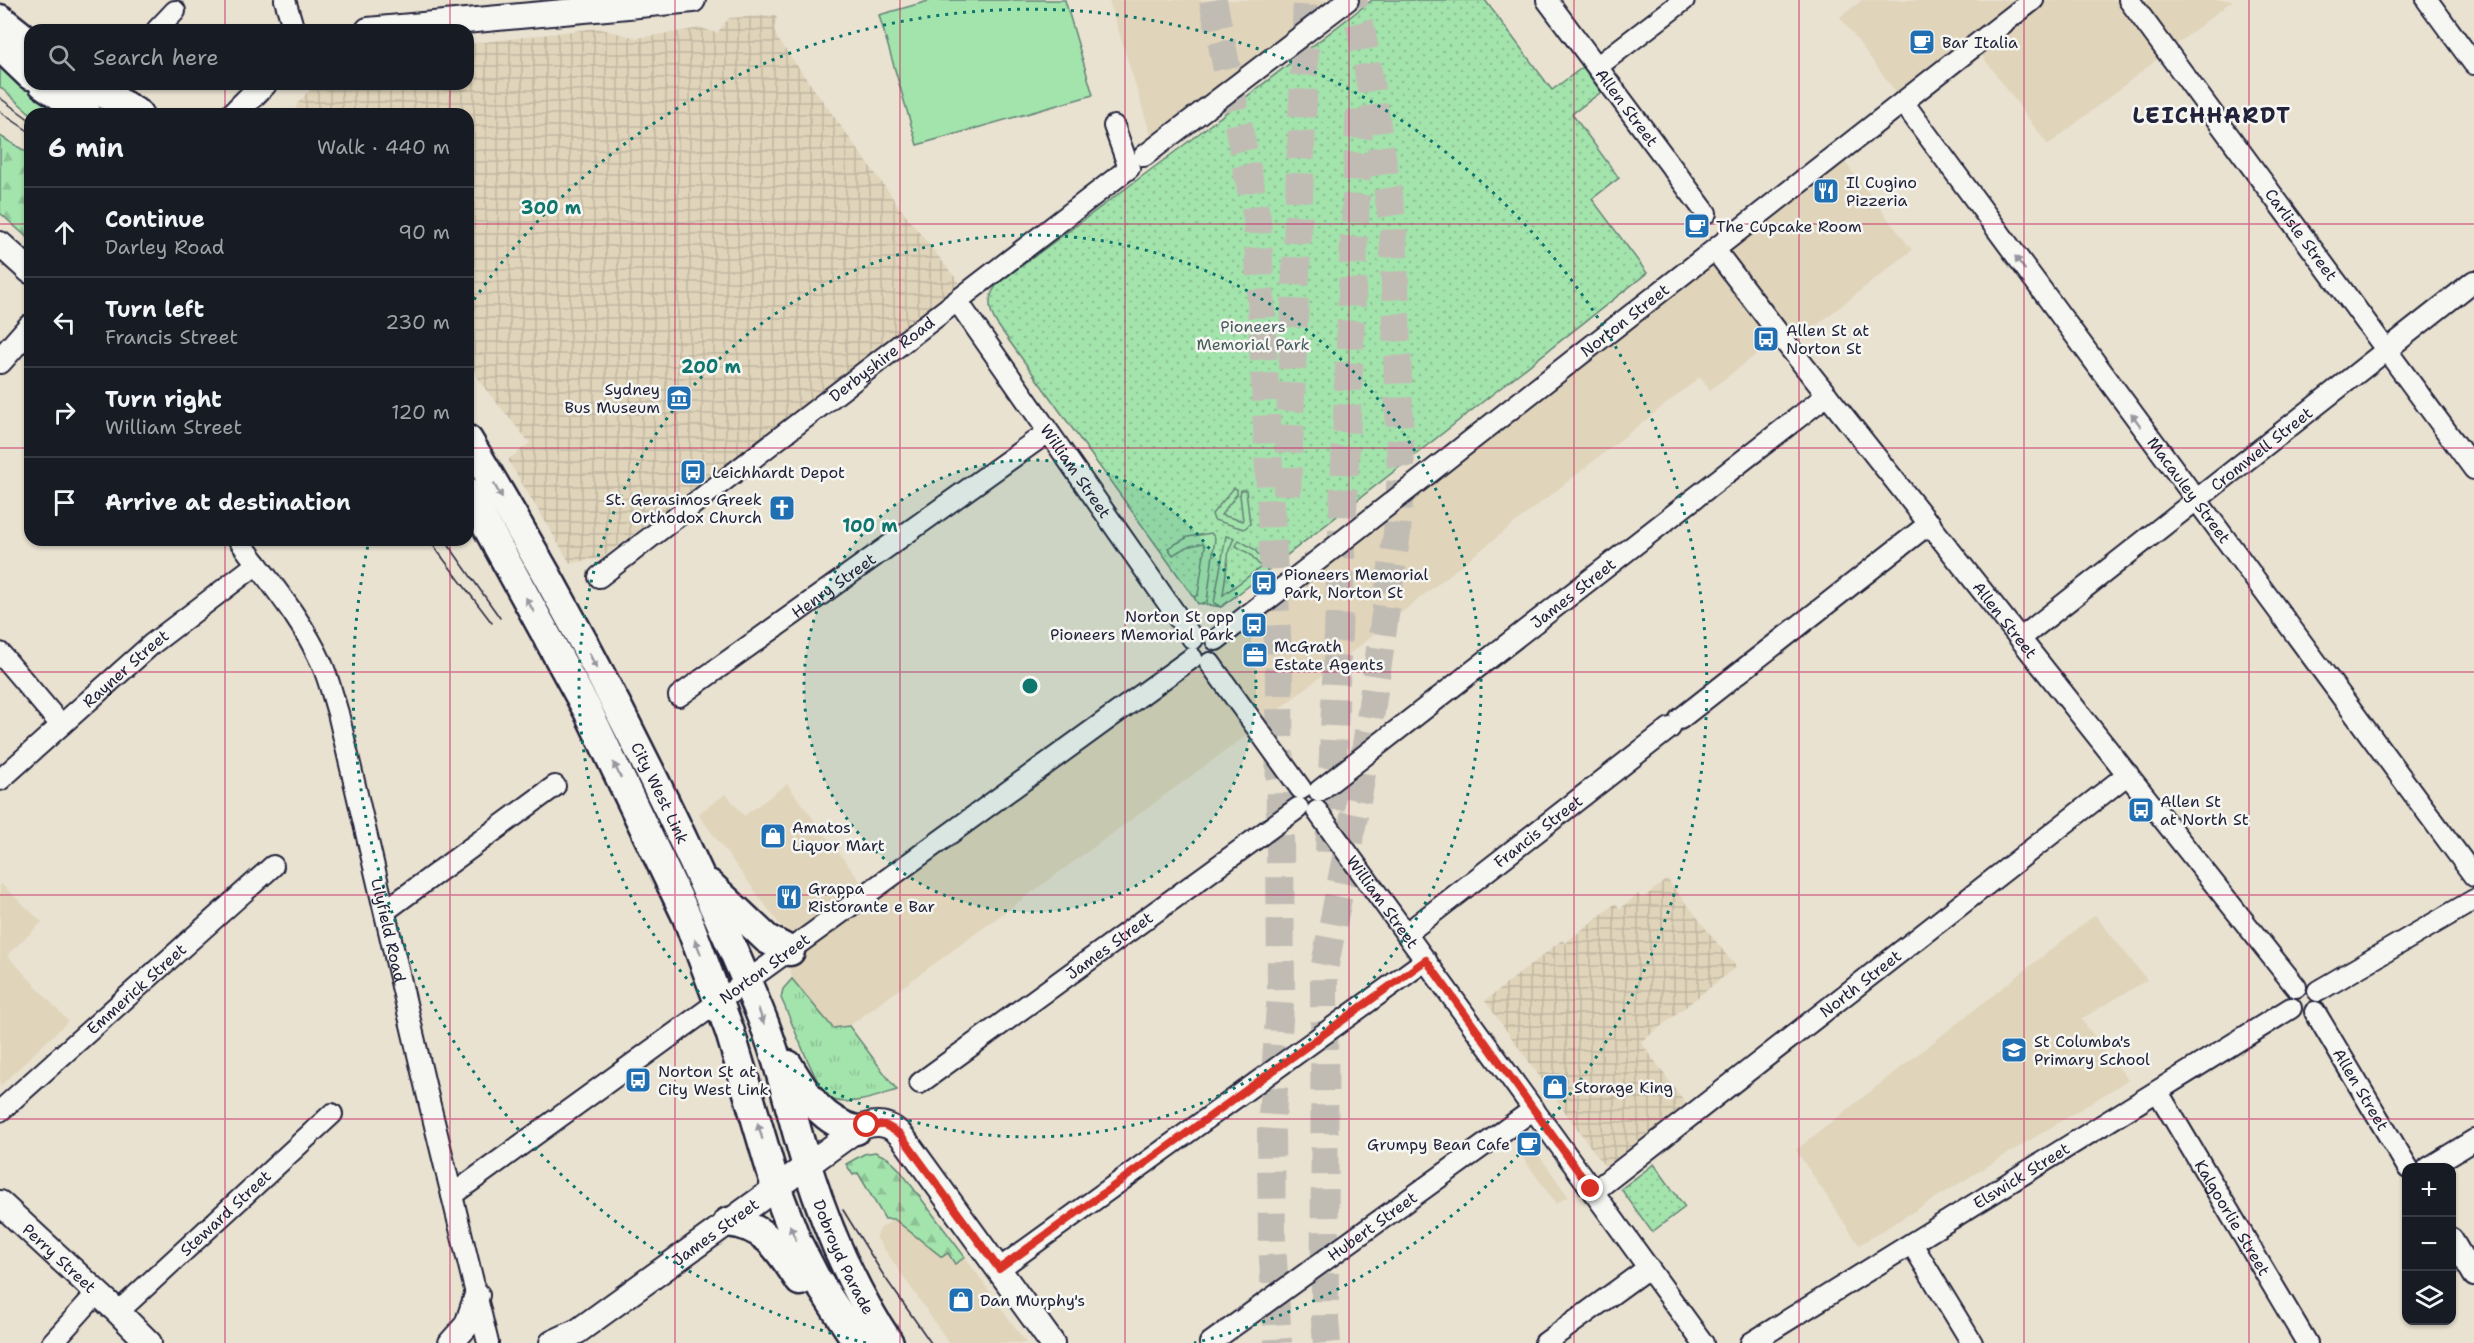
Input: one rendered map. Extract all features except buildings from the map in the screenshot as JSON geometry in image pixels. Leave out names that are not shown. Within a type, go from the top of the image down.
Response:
[{"type":"highway","points":[[0,19],[24,38]]},
{"type":"highway","points":[[0,46],[24,69]]},
{"type":"highway","points":[[74,90],[96,94],[125,108]]},
{"type":"highway","name":"City West Link","points":[[474,450],[572,620],[701,877],[759,1011],[807,1165]]},
{"type":"highway","name":"City West Link","points":[[474,503],[588,711],[687,917],[748,1088],[776,1187]]},
{"type":"highway","points":[[701,877],[767,939],[790,951]]},
{"type":"highway","points":[[772,1050],[786,1061],[819,1110],[836,1123],[856,1130]]},
{"type":"highway","name":"Dobroyd Parade","points":[[807,1165],[842,1262],[869,1314],[889,1343]]},
{"type":"highway","name":"Dobroyd Parade","points":[[776,1187],[797,1242],[815,1277],[858,1343]]},
{"type":"highway","points":[[728,1222],[750,1226],[765,1235],[805,1288],[835,1308]]},
{"type":"main road","points":[[420,24],[576,6],[693,0]]},
{"type":"main road","points":[[240,108],[258,90]]},
{"type":"main road","points":[[0,244],[24,266]]},
{"type":"main road","points":[[0,361],[24,334]]},
{"type":"main road","name":"James Street","points":[[552,1343],[573,1337],[856,1130],[873,1124],[885,1125],[900,1134],[999,1269]]},
{"type":"main road","name":"Perry Street","points":[[0,1203],[149,1343]]},
{"type":"main road","points":[[999,1269],[1052,1343]]},
{"type":"main road","points":[[451,1343],[467,1326],[477,1295]]},
{"type":"main road","name":"Perry Street","points":[[118,1312],[149,1330],[165,1343]]},
{"type":"street","points":[[285,0],[292,24]]},
{"type":"street","points":[[1144,156],[1348,0]]},
{"type":"street","name":"Allen Street","points":[[1548,0],[1706,213]]},
{"type":"street","points":[[1598,66],[1684,0]]},
{"type":"street","name":"Norton Street","points":[[452,1195],[1198,654],[1206,634],[1216,640],[2033,0]]},
{"type":"street","name":"Carlisle Street","points":[[2129,0],[2474,469]]},
{"type":"street","points":[[2427,0],[2474,64]]},
{"type":"street","points":[[162,24],[175,10]]},
{"type":"street","name":"Macauley Street","points":[[1903,102],[2474,876]]},
{"type":"street","name":"Derbyshire Road","points":[[599,577],[958,302],[1128,168],[1114,126]]},
{"type":"street","name":"Allen Street","points":[[1715,249],[2296,987]]},
{"type":"street","name":"Cromwell Street","points":[[2021,638],[2474,281]]},
{"type":"street","name":"William Street","points":[[958,302],[1198,654],[1407,933],[1704,1343]]},
{"type":"street","name":"James Street","points":[[920,1083],[1309,800],[1827,394]]},
{"type":"street","name":"Henry Street","points":[[679,696],[1048,432]]},
{"type":"street","name":"Francis Street","points":[[1407,933],[1930,523]]},
{"type":"street","name":"Lilyfield Road","points":[[244,546],[296,617],[322,665],[338,713],[488,1343]]},
{"type":"street","name":"Rayner Street","points":[[0,780],[152,644],[257,564]]},
{"type":"street","points":[[0,652],[61,725]]},
{"type":"street","name":"North Street","points":[[1593,1192],[2128,774]]},
{"type":"street","points":[[385,911],[555,786]]},
{"type":"street","name":"Emmerick Street","points":[[0,1111],[273,866]]},
{"type":"street","points":[[2318,991],[2474,900]]},
{"type":"street","points":[[999,1269],[1426,960]]},
{"type":"street","points":[[2305,984],[2318,991],[2320,1002],[2315,1012],[2305,1016],[2294,1012],[2291,1008],[2289,996],[2296,987],[2305,984]]},
{"type":"street","name":"Elswick Street","points":[[1751,1343],[2291,1008]]},
{"type":"street","name":"Allen Street","points":[[2315,1012],[2406,1163]]},
{"type":"street","name":"Kalgoorlie Street","points":[[2158,1092],[2307,1343]]},
{"type":"street","name":"Hubert Street","points":[[1210,1343],[1534,1109]]},
{"type":"street","name":"Steward Street","points":[[118,1312],[332,1114]]},
{"type":"street","points":[[2435,1163],[2474,1140]]},
{"type":"street","points":[[1912,1244],[1972,1343]]},
{"type":"street","points":[[2456,1247],[2474,1276]]},
{"type":"street","points":[[1545,1343],[1648,1268]]},
{"type":"street","points":[[52,1343],[97,1293]]},
{"type":"shaded area","points":[[1109,0],[1334,0],[1153,142]]},
{"type":"shaded area","points":[[1862,0],[2233,0],[2048,145],[1975,46],[1903,102],[1840,17]]},
{"type":"shaded area","points":[[777,15],[774,29],[777,38],[906,216],[961,285],[602,558],[570,563],[508,460],[530,443],[482,385],[474,370],[474,108],[296,108],[297,104],[310,90],[474,90],[474,43],[597,28],[637,38],[701,28],[717,33],[729,18]]},
{"type":"shaded area","points":[[1838,153],[1912,250],[1789,347],[1770,344],[1710,390],[1700,377],[1239,741],[849,1026],[833,1029],[792,979],[783,929],[698,814],[726,794],[744,816],[787,784],[869,893],[1196,662],[1204,664],[1214,661],[1219,653],[1219,647]]},
{"type":"shaded area","points":[[1667,879],[1736,967],[1641,1042],[1686,1104],[1605,1167],[1485,1001],[1562,940],[1565,943],[1616,903],[1620,909],[1638,894],[1642,899]]},
{"type":"shaded area","points":[[0,883],[42,922],[7,955],[68,1021],[0,1086]]},
{"type":"shaded area","name":"St Columba's Primary School","points":[[2095,915],[2147,980],[2081,1019],[2128,1080],[1859,1245],[1796,1150]]},
{"type":"shaded area","points":[[1528,1140],[1568,1196],[1556,1204],[1516,1148]]},
{"type":"shaded area","name":"Dan Murphy's","points":[[894,1219],[942,1257],[948,1253],[955,1263],[965,1257],[1026,1343],[949,1343],[876,1237],[881,1228]]},
{"type":"green space","points":[[932,0],[1065,0],[1093,95],[917,145],[879,15]]},
{"type":"green space","name":"Pioneers Memorial Park","points":[[1372,0],[1485,0],[1552,90],[1583,67],[1601,92],[1572,114],[1619,178],[1592,199],[1647,273],[1221,607],[1198,603],[997,324],[990,308],[992,292],[1000,282],[1180,148]]},
{"type":"green space","points":[[0,64],[24,82],[24,90],[34,90],[57,108],[24,108],[0,87]]},
{"type":"green space","points":[[0,136],[24,150],[24,235],[0,213]]},
{"type":"green space","points":[[1234,488],[1237,489],[1237,494],[1221,515],[1243,521],[1240,495],[1241,490],[1246,490],[1250,524],[1244,529],[1214,520],[1212,514]]},
{"type":"green space","points":[[1211,533],[1215,538],[1207,602],[1198,604],[1194,597],[1198,595],[1205,546],[1203,543],[1186,547],[1173,555],[1168,548],[1188,537]]},
{"type":"green space","points":[[1226,536],[1234,538],[1229,550],[1223,595],[1261,567],[1250,554],[1236,546],[1239,540],[1254,549],[1267,565],[1267,572],[1221,607],[1214,603]]},
{"type":"green space","points":[[792,979],[833,1028],[849,1026],[897,1090],[849,1102],[833,1100],[827,1095],[812,1070],[781,998],[783,989]]},
{"type":"green space","points":[[875,1152],[888,1158],[899,1169],[965,1257],[955,1264],[948,1253],[942,1257],[894,1219],[885,1219],[858,1173],[853,1175],[846,1164],[864,1154]]},
{"type":"green space","points":[[1654,1164],[1685,1207],[1652,1232],[1621,1189]]},
{"type":"tunnel","points":[[1213,0],[1257,219],[1279,677],[1281,992],[1271,1130],[1272,1243],[1278,1343]]},
{"type":"tunnel","points":[[1287,495],[1307,0]]},
{"type":"tunnel","points":[[1327,1343],[1325,1320],[1324,970],[1361,780],[1397,533],[1401,474],[1393,224],[1362,34],[1353,0]]},
{"type":"tunnel","points":[[1329,852],[1360,101]]},
{"type":"tram line","points":[[0,98],[24,116]]},
{"type":"tram line","points":[[0,112],[24,128]]},
{"type":"tram line","points":[[434,546],[492,623]]},
{"type":"tram line","points":[[449,546],[500,618]]},
{"type":"tram line","points":[[843,1210],[884,1276],[931,1343]]},
{"type":"place","name":"Bar Italia","points":[[1922,42]]},
{"type":"place","name":"Il Cugino Pizzeria","points":[[1826,191]]},
{"type":"place","name":"The Cupcake Room","points":[[1697,226]]},
{"type":"place","name":"Allen St at Norton St","points":[[1766,339]]},
{"type":"place","name":"Sydney Bus Museum","points":[[679,398]]},
{"type":"place","name":"Leichhardt Depot","points":[[693,472]]},
{"type":"place","name":"St. Gerasimos Greek Orthodox Church","points":[[782,508]]},
{"type":"place","name":"Pioneers Memorial Park, Norton St","points":[[1264,583]]},
{"type":"place","name":"Norton St opp Pioneers Memorial Park","points":[[1254,625]]},
{"type":"place","name":"McGrath Estate Agents","points":[[1255,655]]},
{"type":"place","name":"Allen St at North St","points":[[2141,810]]},
{"type":"place","name":"Amatos Liquor Mart","points":[[773,836]]},
{"type":"place","name":"Grappa Ristorante e Bar","points":[[789,897]]},
{"type":"place","name":"St Columba's Primary School","points":[[2014,1050]]},
{"type":"place","name":"Norton St at City West Link","points":[[638,1080]]},
{"type":"place","name":"Storage King","points":[[1555,1087]]},
{"type":"place","name":"Grumpy Bean Cafe","points":[[1529,1144]]},
{"type":"place","name":"Dan Murphy's","points":[[961,1300]]},
{"type":"district","name":"LEICHHARDT","points":[[2212,115]]},
{"type":"route","points":[[867,1125],[879,1123],[891,1127],[900,1134],[999,1269],[1426,960],[1591,1189]]}]
